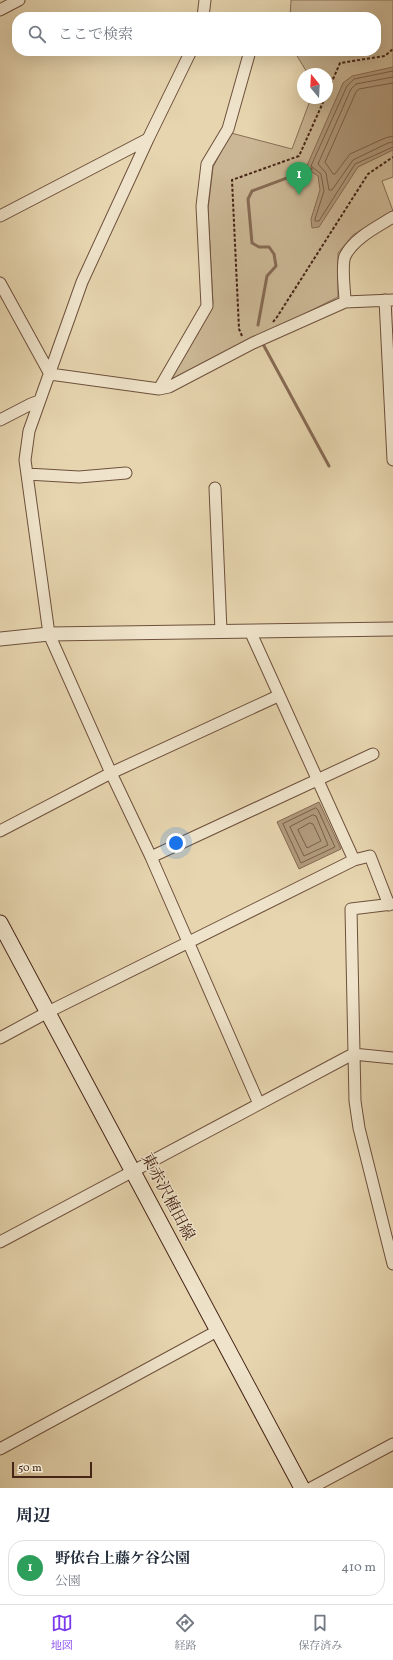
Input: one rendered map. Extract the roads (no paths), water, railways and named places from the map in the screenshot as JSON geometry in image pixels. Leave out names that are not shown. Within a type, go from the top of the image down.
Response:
[{"type":"main road","name":"東赤沢植田線","points":[[0,922],[302,1488]]},
{"type":"street","points":[[0,10],[19,0]]},
{"type":"street","points":[[204,12],[205,0]]},
{"type":"street","points":[[189,56],[148,139],[82,282],[39,401],[30,431],[25,460],[49,634],[111,773],[151,857],[259,1104]]},
{"type":"street","points":[[158,389],[207,306],[202,206],[207,164],[228,129],[249,56]]},
{"type":"street","points":[[0,216],[148,139]]},
{"type":"street","points":[[345,302],[345,256],[357,241],[393,217]]},
{"type":"street","points":[[0,283],[50,374]]},
{"type":"street","points":[[50,374],[158,389],[170,387],[253,343],[345,302],[389,300],[393,460]]},
{"type":"street","points":[[0,420],[39,401]]},
{"type":"street","points":[[27,474],[79,477],[126,473]]},
{"type":"street","points":[[215,488],[221,631]]},
{"type":"street","points":[[0,639],[49,634],[393,629]]},
{"type":"street","points":[[250,631],[316,780],[354,860]]},
{"type":"street","points":[[0,831],[111,773],[278,696]]},
{"type":"street","points":[[151,857],[373,754]]},
{"type":"street","points":[[0,1038],[48,1012],[354,860],[370,856],[391,905],[351,909],[355,1101],[359,1128],[393,1264]]},
{"type":"street","points":[[0,1242],[353,1054],[393,1058]]},
{"type":"street","points":[[0,1448],[219,1330]]},
{"type":"street","points":[[311,1488],[392,1448]]},
{"type":"water","points":[[393,67],[393,150],[358,167],[319,227],[312,228],[311,219],[320,190],[318,176],[306,168],[343,83],[352,76]]},
{"type":"water","points":[[319,802],[341,849],[299,869],[277,822]]},
{"type":"waterway","points":[[258,325],[267,276],[276,266],[274,254],[269,247],[259,247],[252,243],[248,199],[252,191],[311,169]]},
{"type":"waterway","points":[[263,344],[329,466]]},
{"type":"place","name":"野依台上藤ケ谷公園","points":[[299,195]]}]
